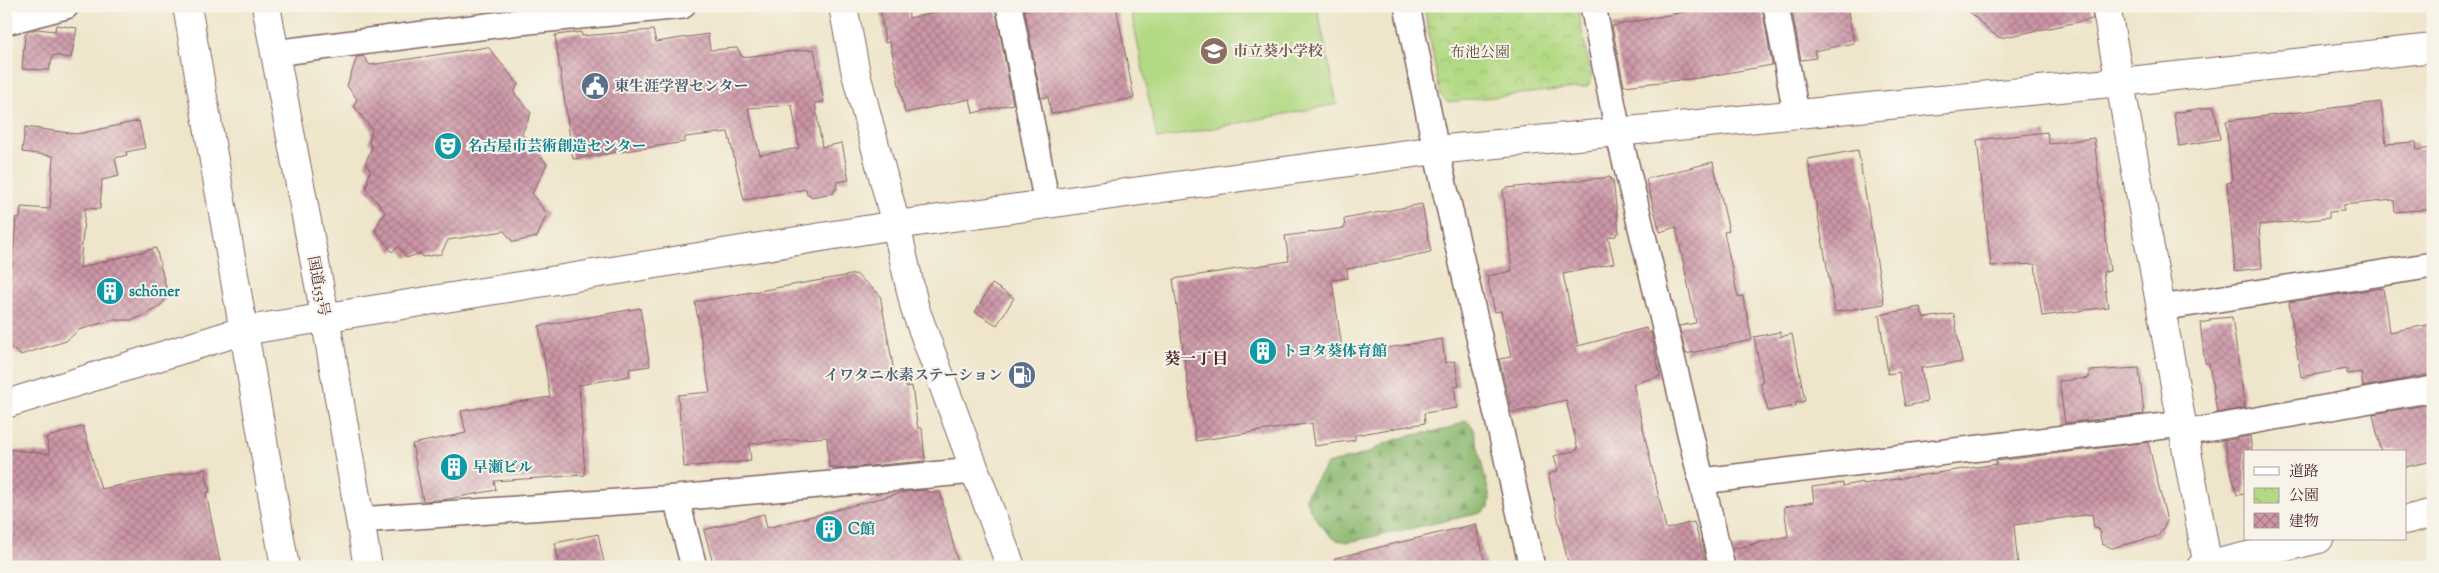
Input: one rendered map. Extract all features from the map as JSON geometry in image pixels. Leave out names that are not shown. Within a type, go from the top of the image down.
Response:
[{"type":"main road","points":[[187,6],[242,331],[285,567]]},
{"type":"main road","name":"国道153号","points":[[266,6],[325,316],[368,567]]},
{"type":"main road","points":[[843,6],[856,74],[896,225],[915,309],[1011,567]]},
{"type":"main road","points":[[2106,6],[2206,566],[2315,540]]},
{"type":"main road","points":[[6,404],[242,331],[325,316],[896,225],[1436,150],[2120,82],[2433,48]]},
{"type":"main road","points":[[2406,520],[2433,513]]},
{"type":"street","points":[[7,21],[66,6]]},
{"type":"street","points":[[274,53],[518,14],[682,6]]},
{"type":"street","points":[[1008,6],[1047,204]]},
{"type":"street","points":[[1407,6],[1436,150],[1532,567]]},
{"type":"street","points":[[1593,6],[1618,131],[1722,567]]},
{"type":"street","points":[[1776,6],[1796,113]]},
{"type":"street","points":[[2161,308],[2433,265]]},
{"type":"street","points":[[1702,482],[2183,429],[2433,389]]},
{"type":"street","points":[[359,520],[676,498],[974,471]]},
{"type":"street","points":[[676,498],[694,567]]},
{"type":"green space","points":[[1130,6],[1317,6],[1337,104],[1157,139]]},
{"type":"green space","name":"布池公園","points":[[1424,6],[1577,6],[1592,80],[1586,87],[1447,102],[1440,94]]},
{"type":"green space","points":[[1466,420],[1473,427],[1490,498],[1489,507],[1481,513],[1349,542],[1337,540],[1333,537],[1313,514],[1306,497],[1327,464],[1366,454],[1386,443],[1408,436],[1448,429]]},
{"type":"building","points":[[880,6],[908,6],[909,18],[965,6],[995,6],[1013,104],[973,113],[970,99],[905,113],[890,42],[885,43]]},
{"type":"building","points":[[1024,6],[1116,6],[1134,98],[1051,114],[1048,97],[1041,98]]},
{"type":"building","points":[[1682,6],[1762,6],[1772,65],[1698,78],[1624,86],[1612,26],[1684,12]]},
{"type":"building","points":[[1791,6],[1847,6],[1854,43],[1814,51],[1816,58],[1801,60]]},
{"type":"building","points":[[1964,6],[2091,6],[2093,19],[2000,38],[1988,30]]},
{"type":"building","points":[[56,25],[77,28],[71,58],[53,55],[49,70],[22,69],[25,35],[29,31],[37,29],[55,31]]},
{"type":"building","points":[[653,30],[656,42],[708,34],[710,50],[737,48],[742,57],[814,49],[824,102],[815,103],[822,147],[842,143],[849,180],[836,182],[837,189],[834,190],[834,193],[810,197],[810,194],[807,195],[806,189],[744,200],[728,132],[685,137],[685,142],[573,159],[555,35],[581,32],[582,36]],"holes":[[[792,105],[799,148],[760,155],[748,108]]]},
{"type":"building","points":[[488,47],[518,84],[514,93],[531,113],[522,134],[547,164],[532,194],[547,214],[537,237],[513,242],[504,231],[448,240],[441,254],[423,257],[420,253],[407,258],[398,247],[392,252],[375,230],[385,212],[366,188],[370,170],[365,164],[372,147],[369,142],[372,130],[354,106],[357,99],[347,86],[357,57],[363,56],[370,65]]},
{"type":"building","points":[[2381,102],[2386,144],[2416,142],[2417,150],[2433,148],[2433,209],[2395,212],[2394,200],[2343,205],[2344,211],[2329,212],[2329,218],[2259,225],[2262,268],[2235,271],[2227,183],[2232,182],[2226,121]]},
{"type":"building","points":[[2214,106],[2220,139],[2179,146],[2174,113]]},
{"type":"building","points":[[139,121],[145,148],[126,152],[127,155],[115,158],[119,176],[102,180],[100,209],[85,208],[80,268],[156,248],[168,296],[160,306],[133,320],[112,320],[79,330],[66,341],[20,355],[6,344],[8,267],[12,267],[16,217],[20,218],[21,207],[50,209],[53,156],[22,152],[25,127],[77,134]]},
{"type":"building","points":[[2047,132],[2049,144],[2094,138],[2110,271],[2103,272],[2108,307],[2042,316],[2035,264],[1991,266],[1977,140]]},
{"type":"building","points":[[1858,150],[1884,304],[1835,312],[1808,159]]},
{"type":"building","points":[[1713,162],[1729,231],[1724,232],[1738,297],[1743,296],[1752,340],[1686,354],[1679,326],[1696,323],[1676,227],[1660,232],[1646,179]]},
{"type":"building","points":[[1610,177],[1613,180],[1619,233],[1616,233],[1616,236],[1608,237],[1614,263],[1563,274],[1578,346],[1646,328],[1648,333],[1651,332],[1660,376],[1633,384],[1666,529],[1694,522],[1707,567],[1569,567],[1548,474],[1558,471],[1554,456],[1578,450],[1566,400],[1512,413],[1499,359],[1511,357],[1501,311],[1495,312],[1487,276],[1512,271],[1503,190],[1507,188]]},
{"type":"building","name":"トヨタ葵体育館","points":[[1422,204],[1431,252],[1347,269],[1348,278],[1332,280],[1343,355],[1442,339],[1445,363],[1455,361],[1459,386],[1454,387],[1457,408],[1424,413],[1425,423],[1355,435],[1355,440],[1315,446],[1312,423],[1196,441],[1173,279],[1289,261],[1285,236],[1345,228],[1344,219]]},
{"type":"building","points":[[856,274],[880,295],[895,377],[905,376],[906,387],[912,386],[918,428],[922,428],[925,461],[835,469],[835,467],[829,467],[827,437],[749,444],[751,461],[684,467],[678,395],[710,392],[695,302]]},
{"type":"building","points":[[992,284],[1014,298],[997,325],[975,312]]},
{"type":"building","points":[[2383,288],[2389,332],[2433,324],[2433,374],[2363,387],[2361,372],[2347,374],[2347,369],[2301,377],[2289,302]]},
{"type":"building","points":[[1920,307],[1924,318],[1954,314],[1962,362],[1921,368],[1927,402],[1905,406],[1899,372],[1888,374],[1879,315]]},
{"type":"building","points":[[640,308],[650,366],[629,369],[630,376],[579,385],[585,475],[494,481],[496,490],[448,499],[423,501],[412,444],[466,433],[461,411],[550,397],[539,326]]},
{"type":"building","points":[[2232,317],[2245,408],[2217,413],[2209,363],[2205,363],[2200,323],[2210,321],[2210,319]]},
{"type":"building","points":[[1780,332],[1780,337],[1792,334],[1805,401],[1795,403],[1796,406],[1768,411],[1760,382],[1763,382],[1754,337]]},
{"type":"building","points":[[2139,368],[2144,414],[2065,423],[2059,381],[2089,378],[2089,371]]},
{"type":"building","points":[[2432,404],[2433,461],[2406,467],[2406,450],[2381,450],[2373,414]]},
{"type":"building","points":[[83,426],[101,489],[205,469],[210,492],[206,493],[221,567],[6,567],[6,449],[50,454],[46,438]]},
{"type":"building","points":[[2250,436],[2252,450],[2244,450],[2244,494],[2237,495],[2224,441]]},
{"type":"building","points":[[2148,442],[2167,521],[2158,536],[2112,548],[2102,544],[2098,527],[2094,528],[2092,514],[2014,525],[2018,567],[1736,567],[1732,549],[1788,536],[1784,507],[1814,502],[1812,487],[1843,483],[1843,486],[1863,482],[1863,484],[1997,464],[1996,461]]},
{"type":"building","name":"C館","points":[[927,490],[927,492],[940,492],[959,567],[714,567],[704,530],[764,514],[767,528],[908,491]]},
{"type":"building","points":[[1476,524],[1486,567],[1336,567],[1335,558]]},
{"type":"building","points":[[598,534],[605,567],[560,567],[555,543]]},
{"type":"place","name":"市立葵小学校","points":[[1214,51]]},
{"type":"place","name":"東生涯学習センター","points":[[595,86]]},
{"type":"place","name":"名古屋市芸術創造センター","points":[[448,146]]},
{"type":"place","name":"schöner","points":[[110,291]]},
{"type":"place","name":"トヨタ葵体育館","points":[[1263,351]]},
{"type":"place","name":"イワタニ水素ステーション","points":[[1022,375]]},
{"type":"place","name":"早瀬ビル","points":[[454,467]]},
{"type":"place","name":"C館","points":[[829,529]]},
{"type":"district","name":"葵一丁目","points":[[1196,358]]}]
